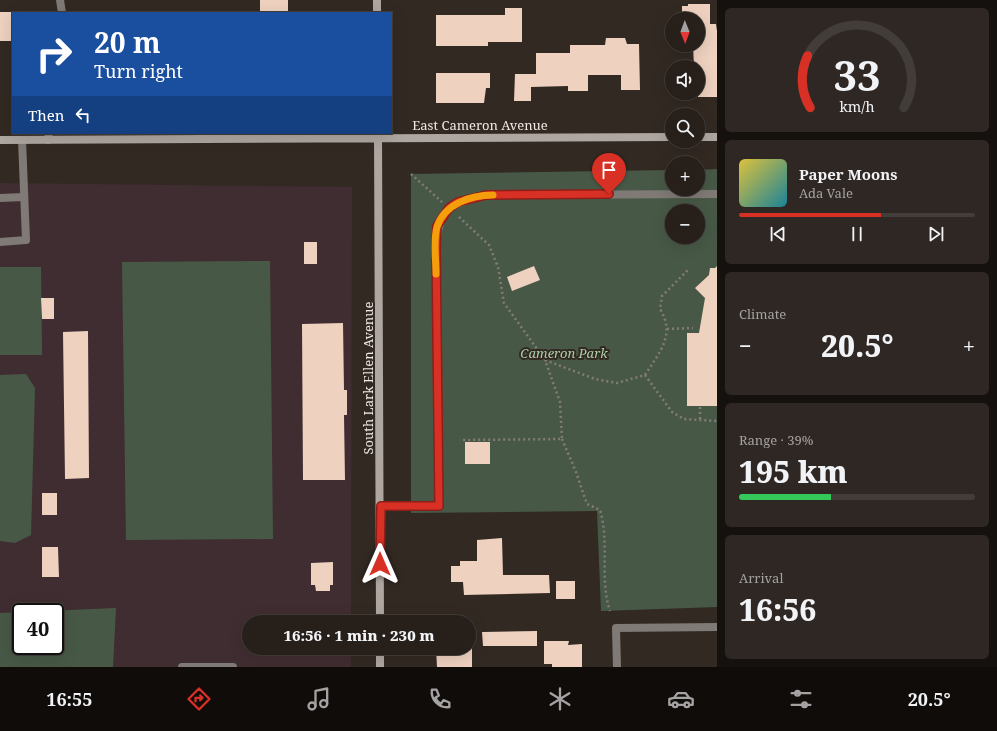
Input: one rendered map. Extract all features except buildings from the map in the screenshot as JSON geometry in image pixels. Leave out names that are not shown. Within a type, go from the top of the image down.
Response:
[{"type":"main road","points":[[377,0],[377,12]]},
{"type":"main road","name":"East Cameron Avenue","points":[[0,140],[22,140],[49,136],[378,135],[665,137]]},
{"type":"main road","name":"South Lark Ellen Avenue","points":[[378,135],[381,506],[380,615]]},
{"type":"main road","points":[[705,137],[717,137]]},
{"type":"main road","points":[[380,655],[380,667]]},
{"type":"street","points":[[60,0],[62,12]]},
{"type":"street","points":[[0,242],[26,240],[22,140]]},
{"type":"street","points":[[381,506],[439,506],[436,246],[437,226],[449,208],[458,202],[486,195],[717,194]]},
{"type":"street","points":[[0,198],[24,197]]},
{"type":"street","points":[[617,667],[616,628],[717,628]]},
{"type":"street","points":[[182,667],[233,667]]},
{"type":"path","points":[[411,174],[489,245],[498,267],[504,304],[545,360],[560,402],[562,439],[576,472],[587,504],[600,510],[604,524],[606,594],[610,611]]},
{"type":"path","points":[[545,360],[595,379],[616,383],[645,375],[662,349],[667,333],[666,318],[660,309],[662,296],[690,269]]},
{"type":"path","points":[[667,329],[693,328]]},
{"type":"path","points":[[645,375],[672,412],[684,419],[717,421]]},
{"type":"path","points":[[700,408],[700,421]]},
{"type":"path","points":[[460,440],[562,439]]},
{"type":"shaded area","points":[[0,183],[352,187],[351,615],[242,615],[242,655],[351,655],[351,667],[0,667]]},
{"type":"green space","name":"Cameron Park","points":[[717,169],[717,607],[601,611],[597,511],[411,513],[411,174],[665,170],[665,196],[705,196],[705,170]]},
{"type":"green space","points":[[270,261],[273,539],[126,540],[122,262]]},
{"type":"green space","points":[[0,267],[41,267],[42,355],[0,355]]},
{"type":"green space","points":[[26,374],[35,388],[31,535],[15,543],[0,541],[0,375]]},
{"type":"green space","points":[[116,608],[113,667],[0,667],[0,613],[12,612],[12,655],[64,655],[64,610]]},
{"type":"slow traffic","points":[[436,274],[437,226],[449,208],[458,202],[486,195],[493,195]]},
{"type":"route","points":[[380,564],[381,506],[439,506],[437,226],[449,208],[458,202],[486,195],[609,194]]}]
